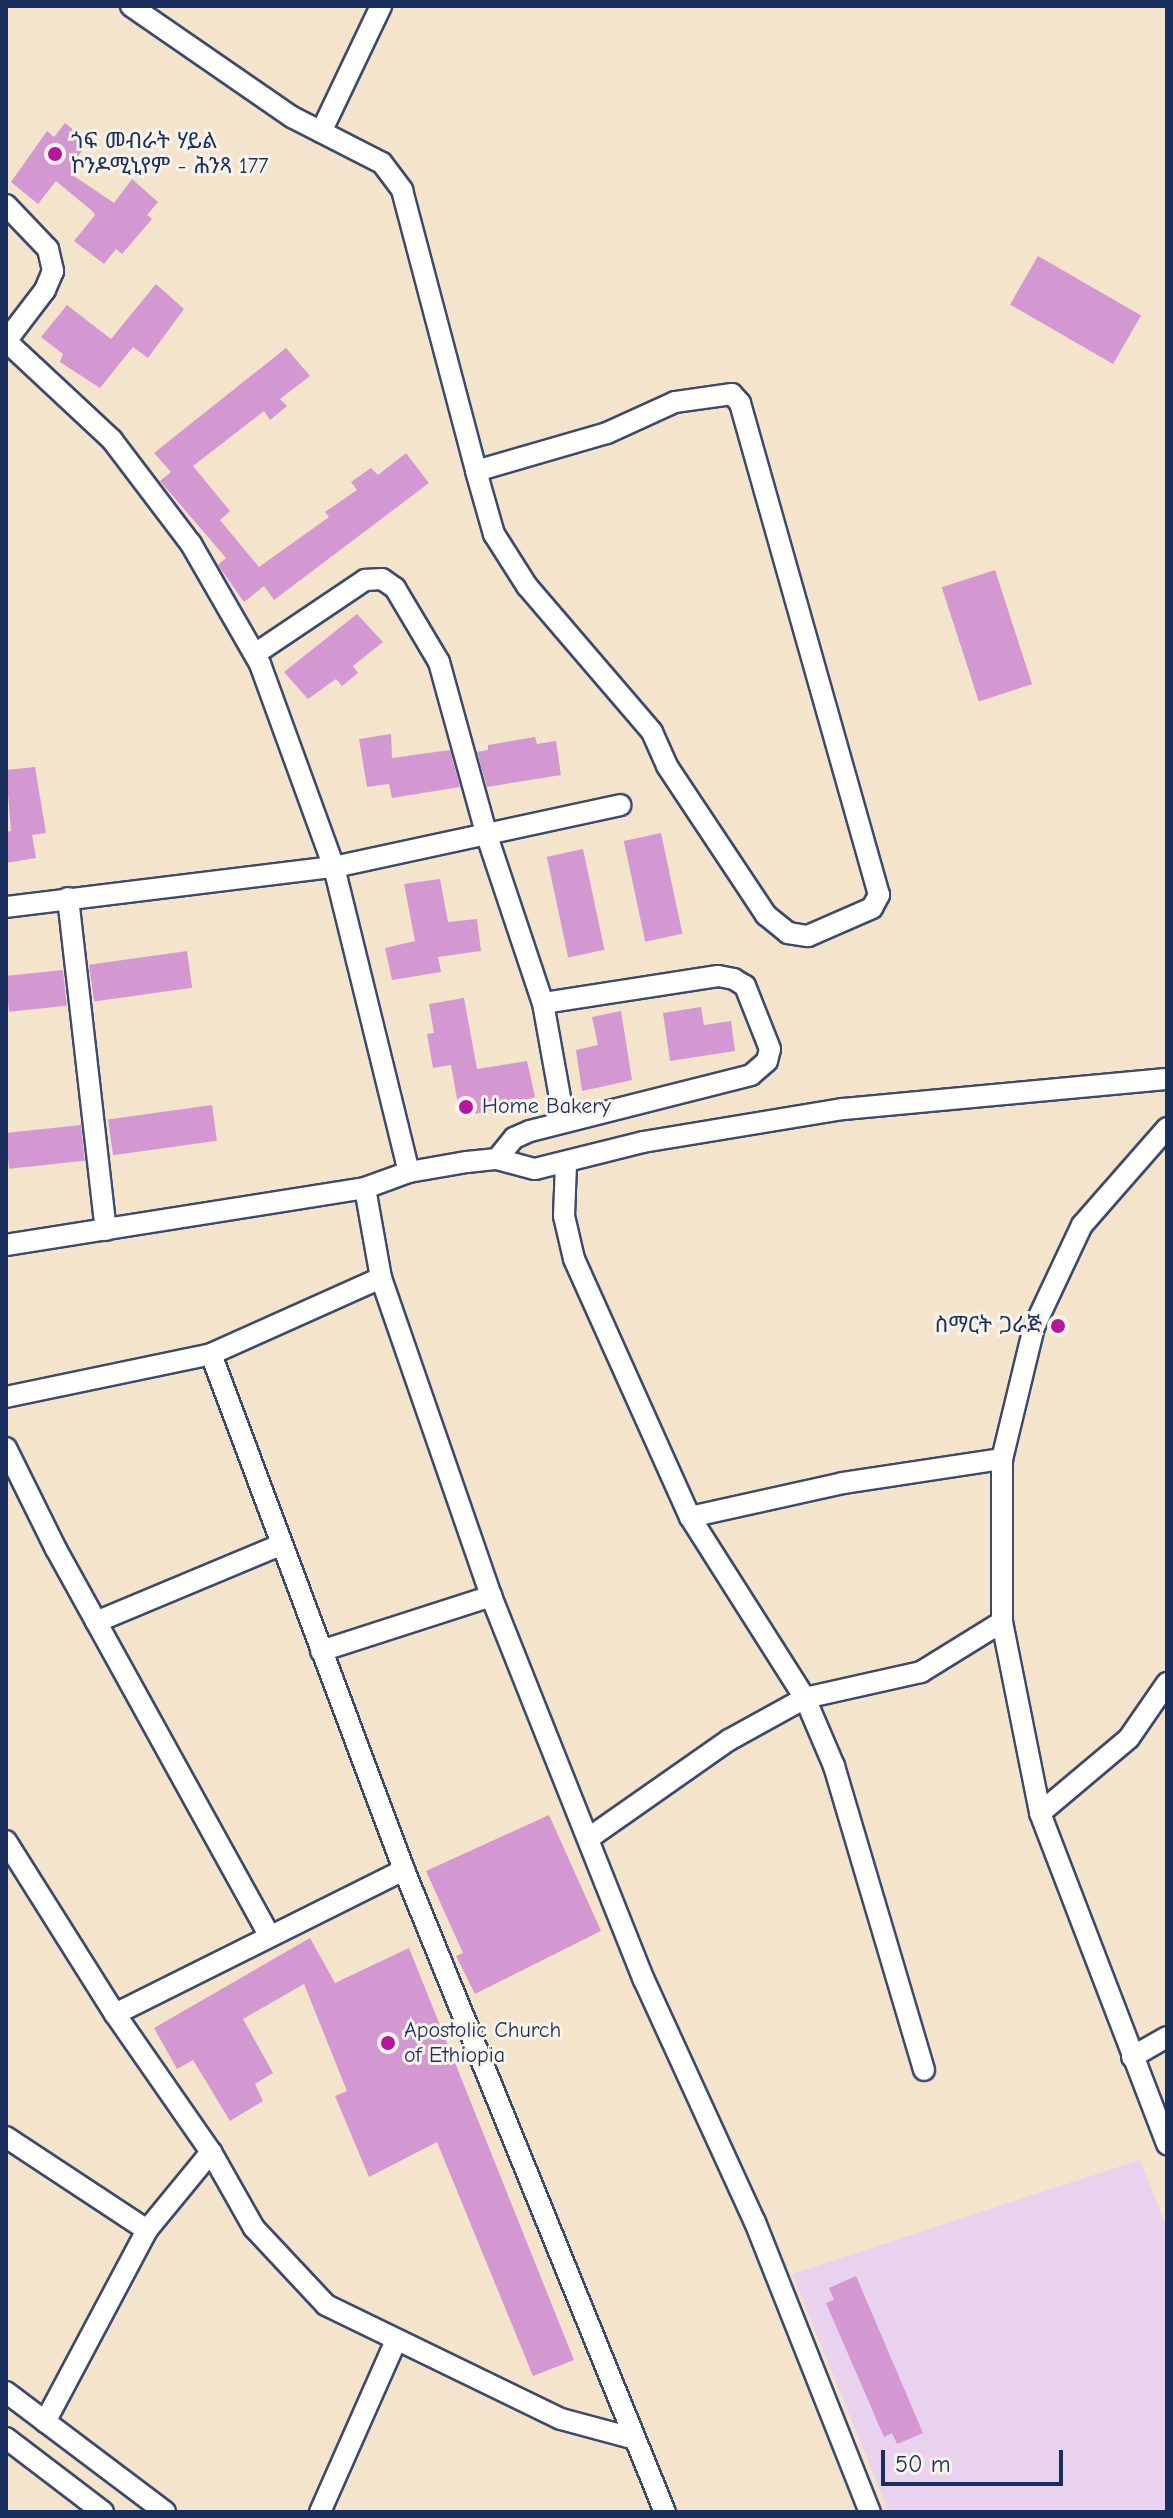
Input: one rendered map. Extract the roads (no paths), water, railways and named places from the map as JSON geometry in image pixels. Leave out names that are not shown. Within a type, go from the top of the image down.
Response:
[{"type":"street","points":[[131,6],[321,132],[382,163],[402,190],[476,471],[494,534],[511,560],[581,654],[652,732],[667,766],[766,915],[788,933],[808,936],[872,908],[879,895],[740,403],[732,394],[675,402],[607,433],[476,471]]},
{"type":"street","points":[[321,132],[381,6]]},
{"type":"street","points":[[6,205],[48,249],[53,271],[45,290],[6,341],[112,440],[191,544],[255,654],[334,867],[409,1172]]},
{"type":"street","points":[[255,654],[365,580],[382,579],[395,588],[439,662],[486,833],[543,1003],[564,1120]]},
{"type":"street","points":[[6,907],[334,867],[620,805]]},
{"type":"street","points":[[68,898],[106,1230]]},
{"type":"street","points":[[497,1159],[514,1138],[564,1120],[751,1075],[767,1061],[770,1049],[745,986],[734,979],[718,976],[543,1003]]},
{"type":"street","points":[[6,1245],[365,1188],[409,1172],[497,1159],[535,1169],[566,1164],[643,1142],[843,1109],[1167,1079]]},
{"type":"street","points":[[1167,1128],[1082,1225],[1034,1327],[1002,1459],[1002,1622],[1040,1813],[1167,2144]]},
{"type":"street","points":[[566,1164],[564,1216],[574,1259],[690,1517],[805,1698],[834,1766],[924,2070]]},
{"type":"street","points":[[365,1188],[381,1278],[491,1596],[689,2089],[755,2222],[870,2512]]},
{"type":"street","points":[[6,1397],[211,1354],[381,1278]]},
{"type":"street","points":[[211,1354],[404,1870],[601,2350],[632,2438],[665,2512]]},
{"type":"street","points":[[6,1448],[96,1622],[270,1936]]},
{"type":"street","points":[[690,1517],[843,1483],[1002,1459]]},
{"type":"street","points":[[96,1622],[280,1545]]},
{"type":"street","points":[[321,1651],[491,1596]]},
{"type":"street","points":[[589,1838],[729,1740],[805,1698],[921,1672],[1002,1622]]},
{"type":"street","points":[[1040,1813],[1129,1738],[1167,1683]]},
{"type":"street","points":[[6,1841],[115,2014],[211,2152],[254,2228],[285,2265],[326,2305],[395,2343],[561,2419],[632,2438]]},
{"type":"street","points":[[115,2014],[404,1870]]},
{"type":"street","points":[[1132,2057],[1167,2037]]},
{"type":"street","points":[[6,2137],[147,2230]]},
{"type":"street","points":[[45,2422],[147,2230],[211,2152]]},
{"type":"street","points":[[320,2512],[395,2343]]},
{"type":"street","points":[[6,2392],[165,2512]]},
{"type":"street","points":[[6,2438],[103,2512]]},
{"type":"place","name":"ጎፍ መብራት ሃይል ኮንዶሚኒየም - ሕንጻ 177","points":[[55,154]]},
{"type":"place","name":"Home Bakery","points":[[466,1107]]},
{"type":"place","name":"ስማርት ጋራጅ","points":[[1058,1326]]},
{"type":"place","name":"Apostolic Church of Ethiopia","points":[[388,2043]]}]
